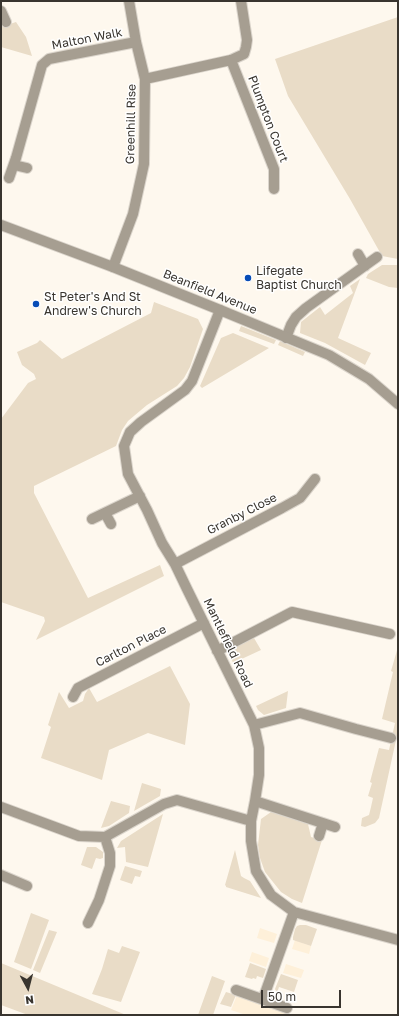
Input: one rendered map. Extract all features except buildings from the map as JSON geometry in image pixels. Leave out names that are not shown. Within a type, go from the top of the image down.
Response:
[{"type":"street","name":"Greenhill Rise","points":[[113,268],[133,214],[144,164],[145,79],[136,42],[129,1]]},
{"type":"street","points":[[145,79],[231,60],[244,54],[247,40],[241,1]]},
{"type":"street","points":[[1,11],[6,22]]},
{"type":"street","name":"Malton Walk","points":[[9,178],[42,66],[49,59],[136,42]]},
{"type":"street","name":"Plumpton Court","points":[[231,60],[274,169],[274,188]]},
{"type":"street","points":[[14,165],[27,168]]},
{"type":"street","name":"Beanfield Avenue","points":[[1,226],[220,310],[329,355],[369,379],[398,404]]},
{"type":"street","points":[[358,254],[365,266]]},
{"type":"street","points":[[286,338],[296,316],[377,257]]},
{"type":"street","name":"Mantlefield Road","points":[[220,310],[192,381],[185,390],[141,422],[130,432],[124,446],[128,474],[148,510],[162,543],[175,564],[254,725],[259,748],[259,775],[251,821],[251,841],[256,871],[271,895],[294,912],[398,940]]},
{"type":"street","name":"Granby Close","points":[[175,564],[300,498],[315,479]]},
{"type":"street","points":[[92,519],[140,496]]},
{"type":"street","points":[[105,513],[111,524]]},
{"type":"street","points":[[217,651],[292,612],[390,634]]},
{"type":"street","name":"Carlton Place","points":[[73,697],[78,688],[204,623]]},
{"type":"street","points":[[254,725],[300,713],[391,738]]},
{"type":"street","points":[[1,807],[79,836],[105,837],[164,804],[177,800],[251,821]]},
{"type":"street","points":[[255,801],[335,827]]},
{"type":"street","points":[[319,836],[323,823]]},
{"type":"street","points":[[88,922],[99,900],[110,866],[110,853],[105,837]]},
{"type":"street","points":[[1,875],[27,886]]},
{"type":"street","points":[[263,999],[294,912]]},
{"type":"street","points":[[236,990],[287,1008]]},
{"type":"shaded area","points":[[398,17],[398,259],[382,256],[350,199],[288,96],[275,59]]},
{"type":"shaded area","points":[[16,22],[26,37],[32,56],[1,47],[1,27]]},
{"type":"shaded area","points":[[382,265],[398,265],[398,288],[389,287],[366,278],[368,274]]},
{"type":"shaded area","points":[[360,279],[338,338],[371,353],[365,365],[325,343],[300,333],[301,322],[320,307],[325,315],[353,293],[350,286]]},
{"type":"shaded area","points":[[154,302],[198,319],[203,329],[190,367],[184,378],[177,386],[147,405],[128,421],[122,430],[116,446],[34,486],[34,493],[88,598],[160,565],[164,576],[36,640],[45,621],[44,617],[1,602],[1,419],[28,383],[36,379],[34,374],[22,365],[17,352],[37,343],[40,340],[62,359],[151,313]]},
{"type":"shaded area","points":[[241,326],[276,340],[274,344],[239,331]]},
{"type":"shaded area","points":[[233,333],[269,348],[202,388],[200,386],[221,338]]},
{"type":"shaded area","points":[[280,341],[305,352],[303,356],[278,345]]},
{"type":"shaded area","points":[[254,638],[261,650],[233,663],[229,652],[233,648]]},
{"type":"shaded area","points":[[398,647],[398,731],[379,818],[375,823],[365,827],[361,826],[362,818],[369,815],[371,807],[373,798],[368,796],[379,748],[389,750],[395,723],[382,719],[393,672],[391,671]]},
{"type":"shaded area","points":[[170,666],[190,704],[185,745],[148,733],[109,750],[102,780],[41,758],[51,727],[48,725],[59,692],[69,708],[83,701],[89,688],[97,702]]},
{"type":"shaded area","points":[[288,691],[286,708],[264,715],[258,710],[256,706]]},
{"type":"shaded area","points":[[142,783],[161,789],[160,796],[134,811]]},
{"type":"shaded area","points":[[111,801],[130,806],[129,813],[109,826],[101,828]]},
{"type":"shaded area","points":[[271,812],[308,824],[311,837],[322,840],[302,903],[281,892],[265,872],[260,858],[258,845],[261,819]]},
{"type":"shaded area","points":[[163,814],[148,867],[126,862],[125,847],[117,848],[121,841]]},
{"type":"shaded area","points":[[87,847],[96,847],[103,852],[103,858],[96,858],[92,869],[81,865]]},
{"type":"shaded area","points":[[235,850],[241,876],[250,881],[261,898],[226,887],[225,885]]},
{"type":"shaded area","points":[[125,866],[142,871],[140,877],[135,876],[132,884],[120,880]]},
{"type":"shaded area","points":[[31,913],[49,920],[31,969],[14,962]]},
{"type":"shaded area","points":[[300,925],[306,925],[317,929],[311,946],[293,940],[295,929]]},
{"type":"shaded area","points":[[260,928],[277,934],[274,943],[257,938]]},
{"type":"shaded area","points":[[49,930],[57,932],[40,973],[33,970]]},
{"type":"shaded area","points":[[295,940],[311,946],[309,954],[292,949]]},
{"type":"shaded area","points":[[122,946],[140,952],[121,1002],[92,994],[108,949],[119,953]]},
{"type":"shaded area","points":[[252,952],[269,958],[266,967],[249,961]]},
{"type":"shaded area","points":[[1,963],[126,1015],[28,1015],[1,1005]]},
{"type":"shaded area","points":[[250,963],[266,969],[263,978],[257,976],[256,979],[245,977]]},
{"type":"shaded area","points":[[286,964],[304,970],[301,978],[283,973]]},
{"type":"shaded area","points":[[281,974],[298,980],[294,992],[279,987],[277,993],[275,989]]},
{"type":"shaded area","points":[[212,976],[225,981],[213,1015],[198,1015]]},
{"type":"shaded area","points":[[226,992],[236,995],[231,1007],[220,1004]]},
{"type":"shaded area","points":[[237,995],[286,1013],[286,1015],[246,1015],[231,1010]]},
{"type":"place","name":"Lifegate Baptist Church","points":[[248,278]]},
{"type":"place","name":"St Peter's And St Andrew's Church","points":[[36,304]]}]
